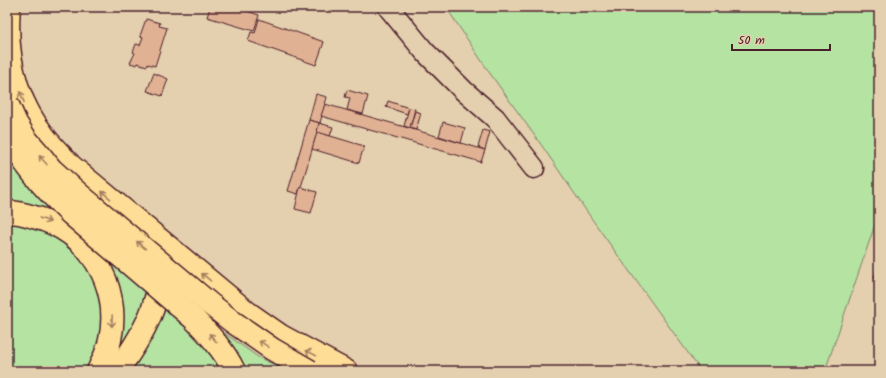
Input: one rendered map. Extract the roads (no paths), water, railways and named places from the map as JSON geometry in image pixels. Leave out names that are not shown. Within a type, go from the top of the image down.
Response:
[{"type":"main road","points":[[9,7],[9,49],[16,83],[25,106],[52,146],[71,166],[248,313],[296,344],[346,371]]},
{"type":"main road","points":[[7,103],[16,123],[26,139],[51,169],[80,195],[233,322],[272,349],[310,371]]},
{"type":"main road","points":[[7,130],[26,164],[48,192],[71,214],[193,318],[218,344],[234,371]]},
{"type":"main road","points":[[7,212],[21,213],[62,228],[81,242],[98,264],[104,276],[112,310],[112,329],[109,345],[98,371]]},
{"type":"main road","points":[[117,371],[136,342],[153,310],[167,246]]},
{"type":"lane","points":[[388,7],[425,52],[464,91],[495,118],[534,168]]}]
